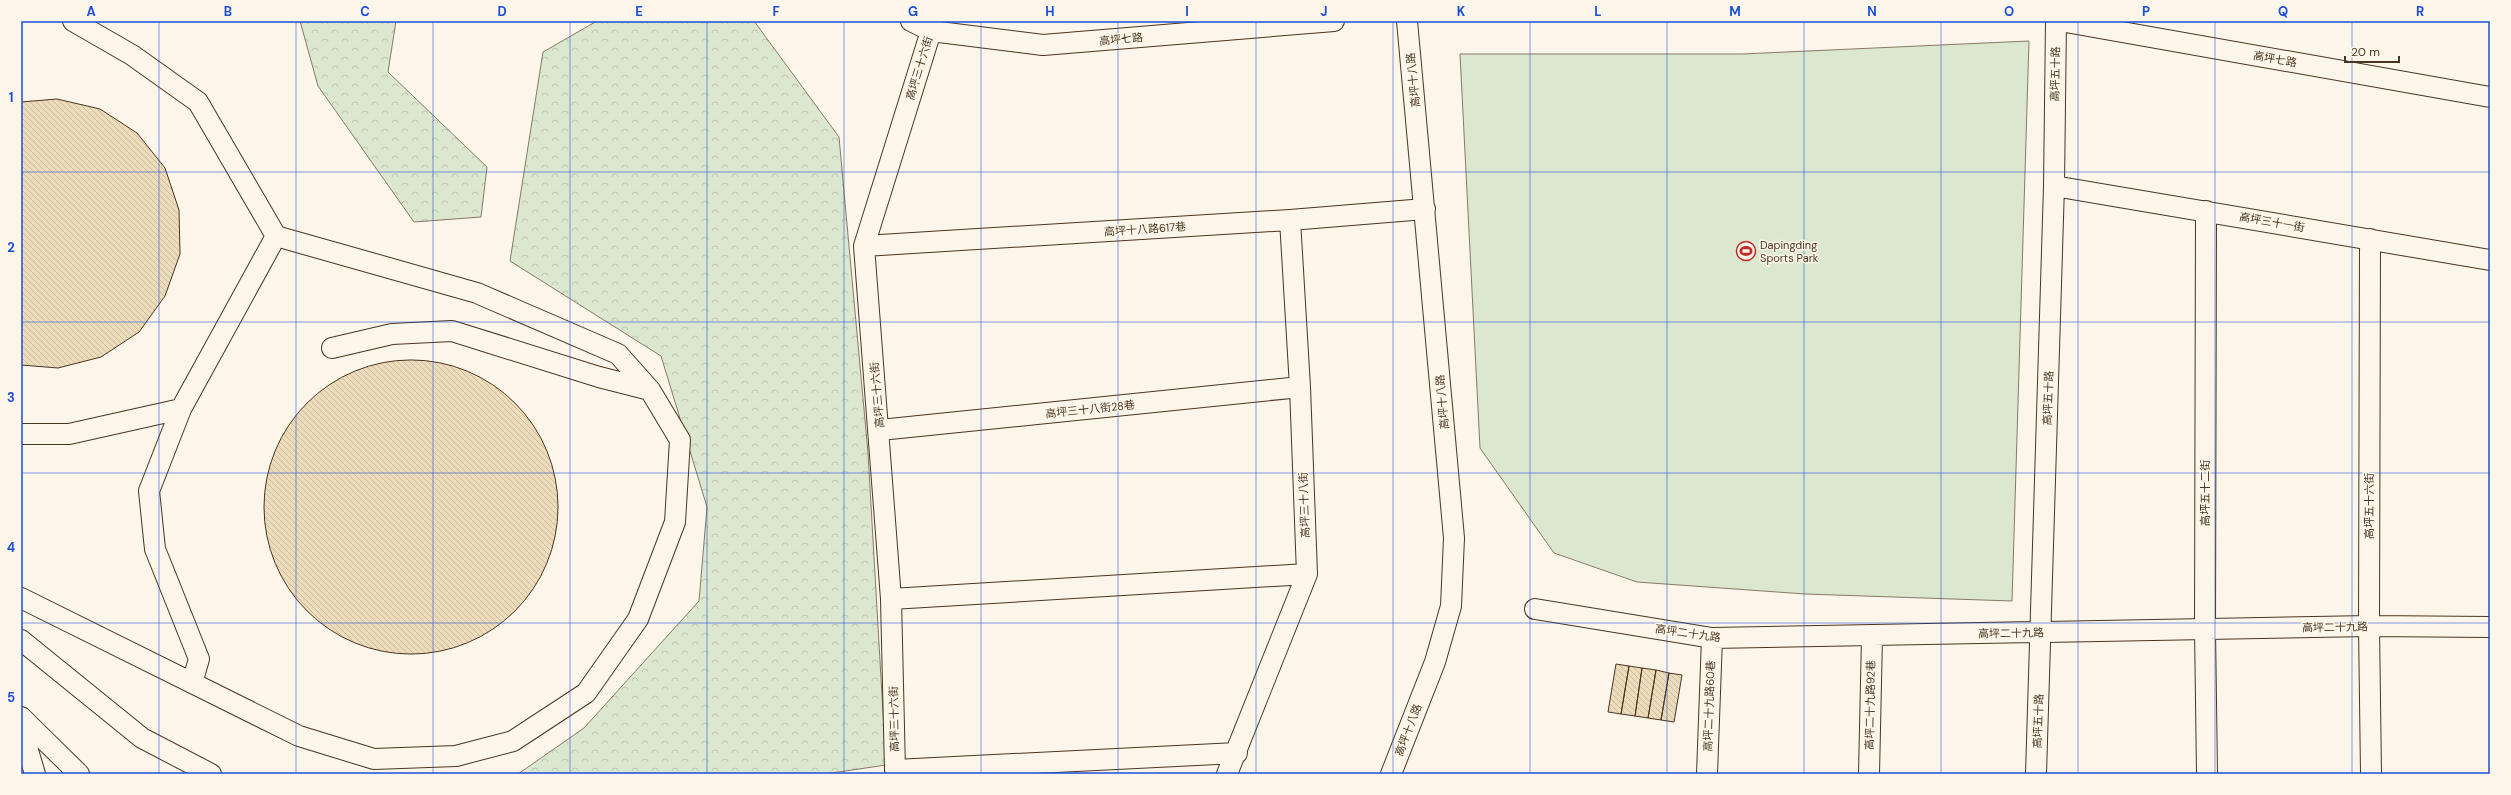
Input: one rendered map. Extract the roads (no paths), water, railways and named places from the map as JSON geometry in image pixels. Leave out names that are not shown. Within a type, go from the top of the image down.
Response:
[{"type":"street","points":[[21,598],[299,736],[374,759],[456,756],[513,740],[586,693],[638,619],[675,522],[680,440],[650,390],[618,354],[477,293],[276,236],[198,102],[132,55],[73,21]]},
{"type":"street","name":"高坪七路","points":[[911,21],[931,31],[1043,45],[1334,21]]},
{"type":"street","name":"高坪十八路","points":[[1391,774],[1434,662],[1451,606],[1454,538],[1426,209],[1407,21]]},
{"type":"street","name":"高坪五十路","points":[[2036,774],[2054,186],[2056,21]]},
{"type":"street","name":"高坪七路","points":[[2060,21],[2490,97]]},
{"type":"street","name":"高坪三十六街","points":[[931,31],[864,246],[880,430],[891,599],[895,770],[1236,753]]},
{"type":"street","name":"高坪三十一街","points":[[2054,186],[2490,260]]},
{"type":"street","name":"高坪十八路617巷","points":[[864,246],[1290,220],[1426,209]]},
{"type":"street","name":"高坪五十二街","points":[[2206,211],[2205,629],[2207,774]]},
{"type":"street","name":"高坪三十八街","points":[[1227,774],[1307,574],[1300,387],[1290,220]]},
{"type":"street","points":[[192,683],[199,659],[155,549],[148,491],[181,409],[276,236]]},
{"type":"street","name":"高坪五十六街","points":[[2370,239],[2369,626],[2371,774]]},
{"type":"street","points":[[332,348],[392,334],[452,331],[599,377],[650,390]]},
{"type":"street","name":"高坪三十八街28巷","points":[[880,430],[1300,387]]},
{"type":"street","points":[[21,434],[69,434],[181,409]]},
{"type":"street","points":[[891,599],[1307,574]]},
{"type":"street","name":"高坪二十九路","points":[[1535,609],[1712,638],[1872,637],[2041,632],[2369,626],[2490,627]]},
{"type":"street","name":"高坪二十九路92巷","points":[[1869,774],[1872,637]]},
{"type":"street","name":"高坪二十九路60巷","points":[[1707,774],[1712,638]]},
{"type":"street","points":[[21,640],[142,738],[211,774]]},
{"type":"street","points":[[21,717],[79,774]]},
{"type":"street","points":[[21,727],[35,774]]},
{"type":"place","name":"Dapingding Sports Park","points":[[1746,251]]}]
